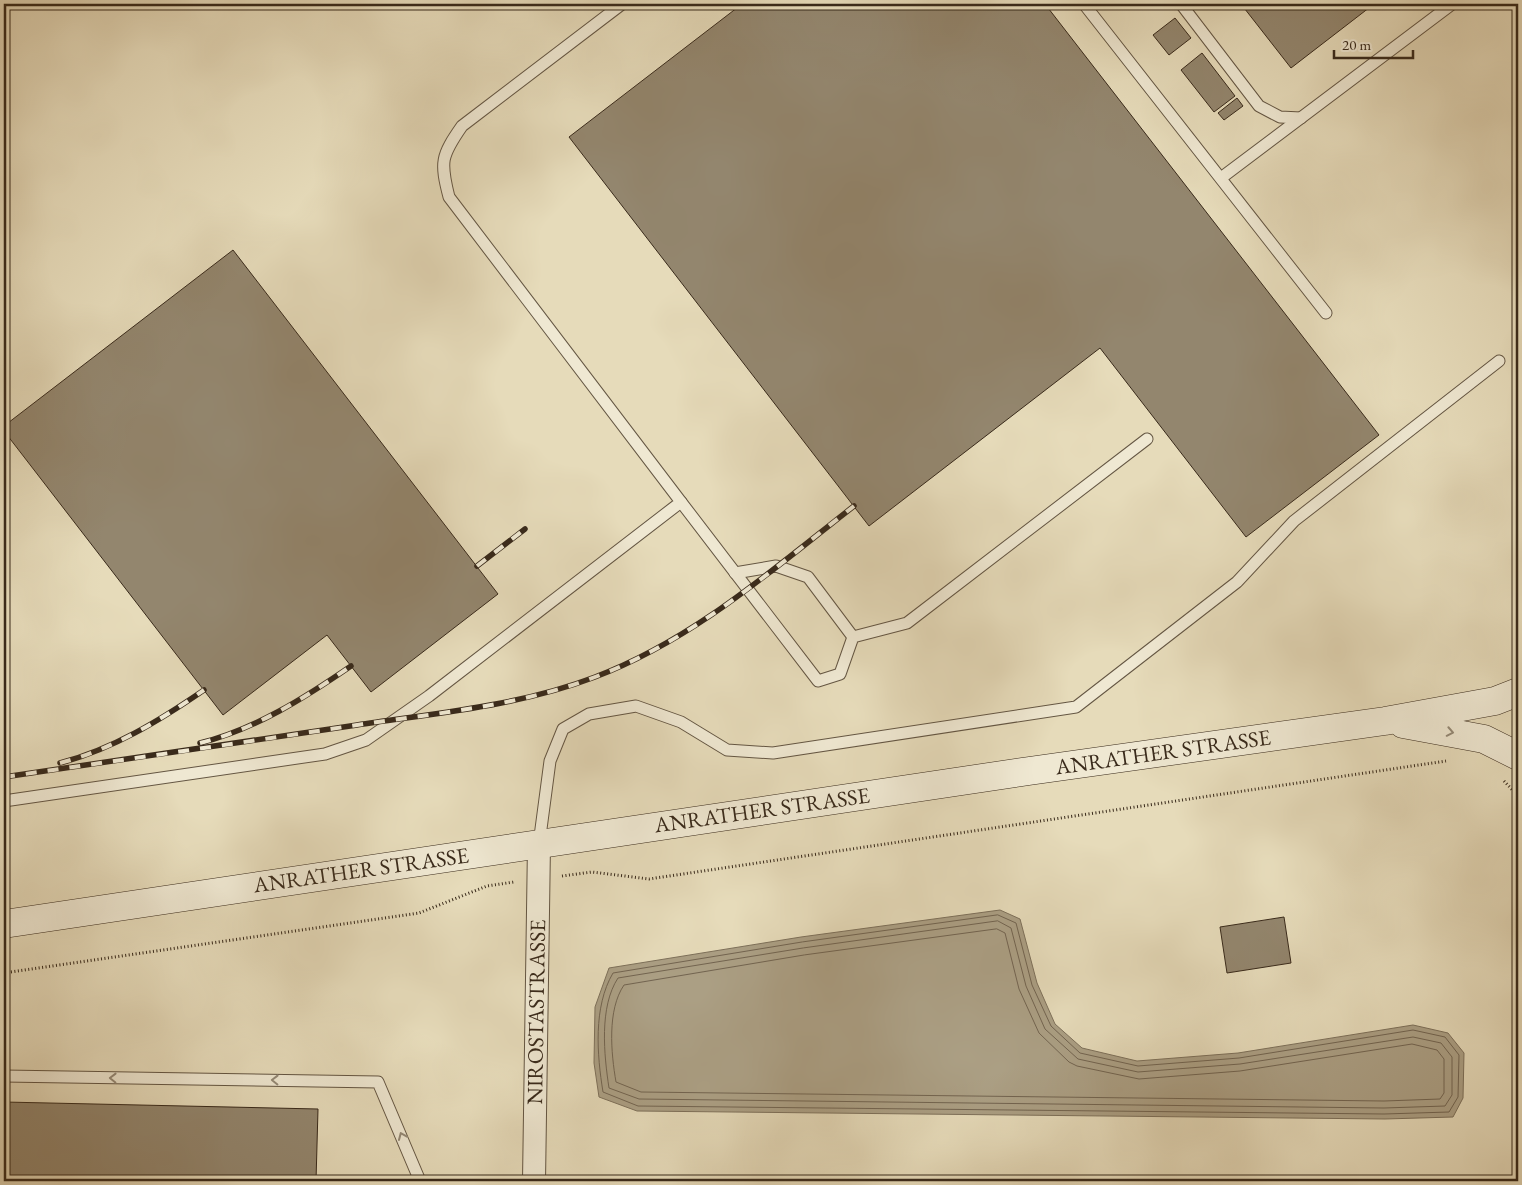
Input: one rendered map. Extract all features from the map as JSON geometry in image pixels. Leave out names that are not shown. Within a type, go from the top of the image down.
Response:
[{"type":"main road","name":"ANRATHER STRASSE","points":[[4,924],[1020,772],[1385,721],[1495,701],[1518,692]]},
{"type":"main road","points":[[1385,721],[1484,739],[1518,756]]},
{"type":"street","name":"NIROSTASTRASSE","points":[[534,1181],[540,844]]},
{"type":"lane","points":[[622,4],[462,126],[448,146],[442,169],[449,197],[818,682],[840,674],[852,637]]},
{"type":"lane","points":[[1084,4],[1326,313]]},
{"type":"lane","points":[[1181,4],[1259,106],[1280,117],[1301,118]]},
{"type":"lane","points":[[1221,178],[1452,4]]},
{"type":"lane","points":[[540,844],[550,761],[563,729],[589,714],[636,706],[681,722],[727,750],[773,753],[1076,707],[1237,582],[1294,521],[1499,361]]},
{"type":"lane","points":[[852,637],[908,623],[1147,439]]},
{"type":"lane","points":[[4,801],[325,754],[366,740],[429,696],[681,502]]},
{"type":"lane","points":[[735,573],[776,566],[808,577],[852,637]]},
{"type":"lane","points":[[4,1076],[378,1082],[420,1181]]},
{"type":"path","points":[[4,973],[418,913],[486,886],[538,878],[592,872],[649,879],[1455,760]]},
{"type":"path","points":[[1499,775],[1518,796]]},
{"type":"water","points":[[1000,910],[1020,919],[1037,983],[1055,1024],[1082,1048],[1137,1061],[1238,1053],[1413,1025],[1448,1033],[1464,1053],[1463,1098],[1453,1117],[1385,1119],[637,1111],[599,1097],[594,1063],[595,1007],[609,968],[801,937]]},
{"type":"building","points":[[742,4],[1045,4],[1379,435],[1246,537],[1100,348],[869,526],[569,137]]},
{"type":"building","points":[[1241,4],[1374,4],[1291,68]]},
{"type":"building","points":[[1175,18],[1191,38],[1169,55],[1153,35]]},
{"type":"building","points":[[1202,53],[1235,96],[1214,112],[1181,70]]},
{"type":"building","points":[[1237,98],[1243,106],[1224,120],[1218,113]]},
{"type":"building","points":[[233,250],[498,594],[371,692],[327,635],[223,715],[4,431],[4,426]]},
{"type":"building","points":[[1284,917],[1291,963],[1227,973],[1220,927]]},
{"type":"building","points":[[4,1102],[318,1109],[316,1181],[4,1181]]},
{"type":"railway","points":[[4,777],[447,712],[507,702],[566,687],[631,662],[698,624],[762,578],[854,506]]},
{"type":"railway","points":[[477,566],[525,529]]},
{"type":"railway","points":[[200,743],[240,730],[260,721],[298,701],[351,666]]},
{"type":"railway","points":[[60,763],[99,750],[135,733],[170,713],[204,690]]}]
